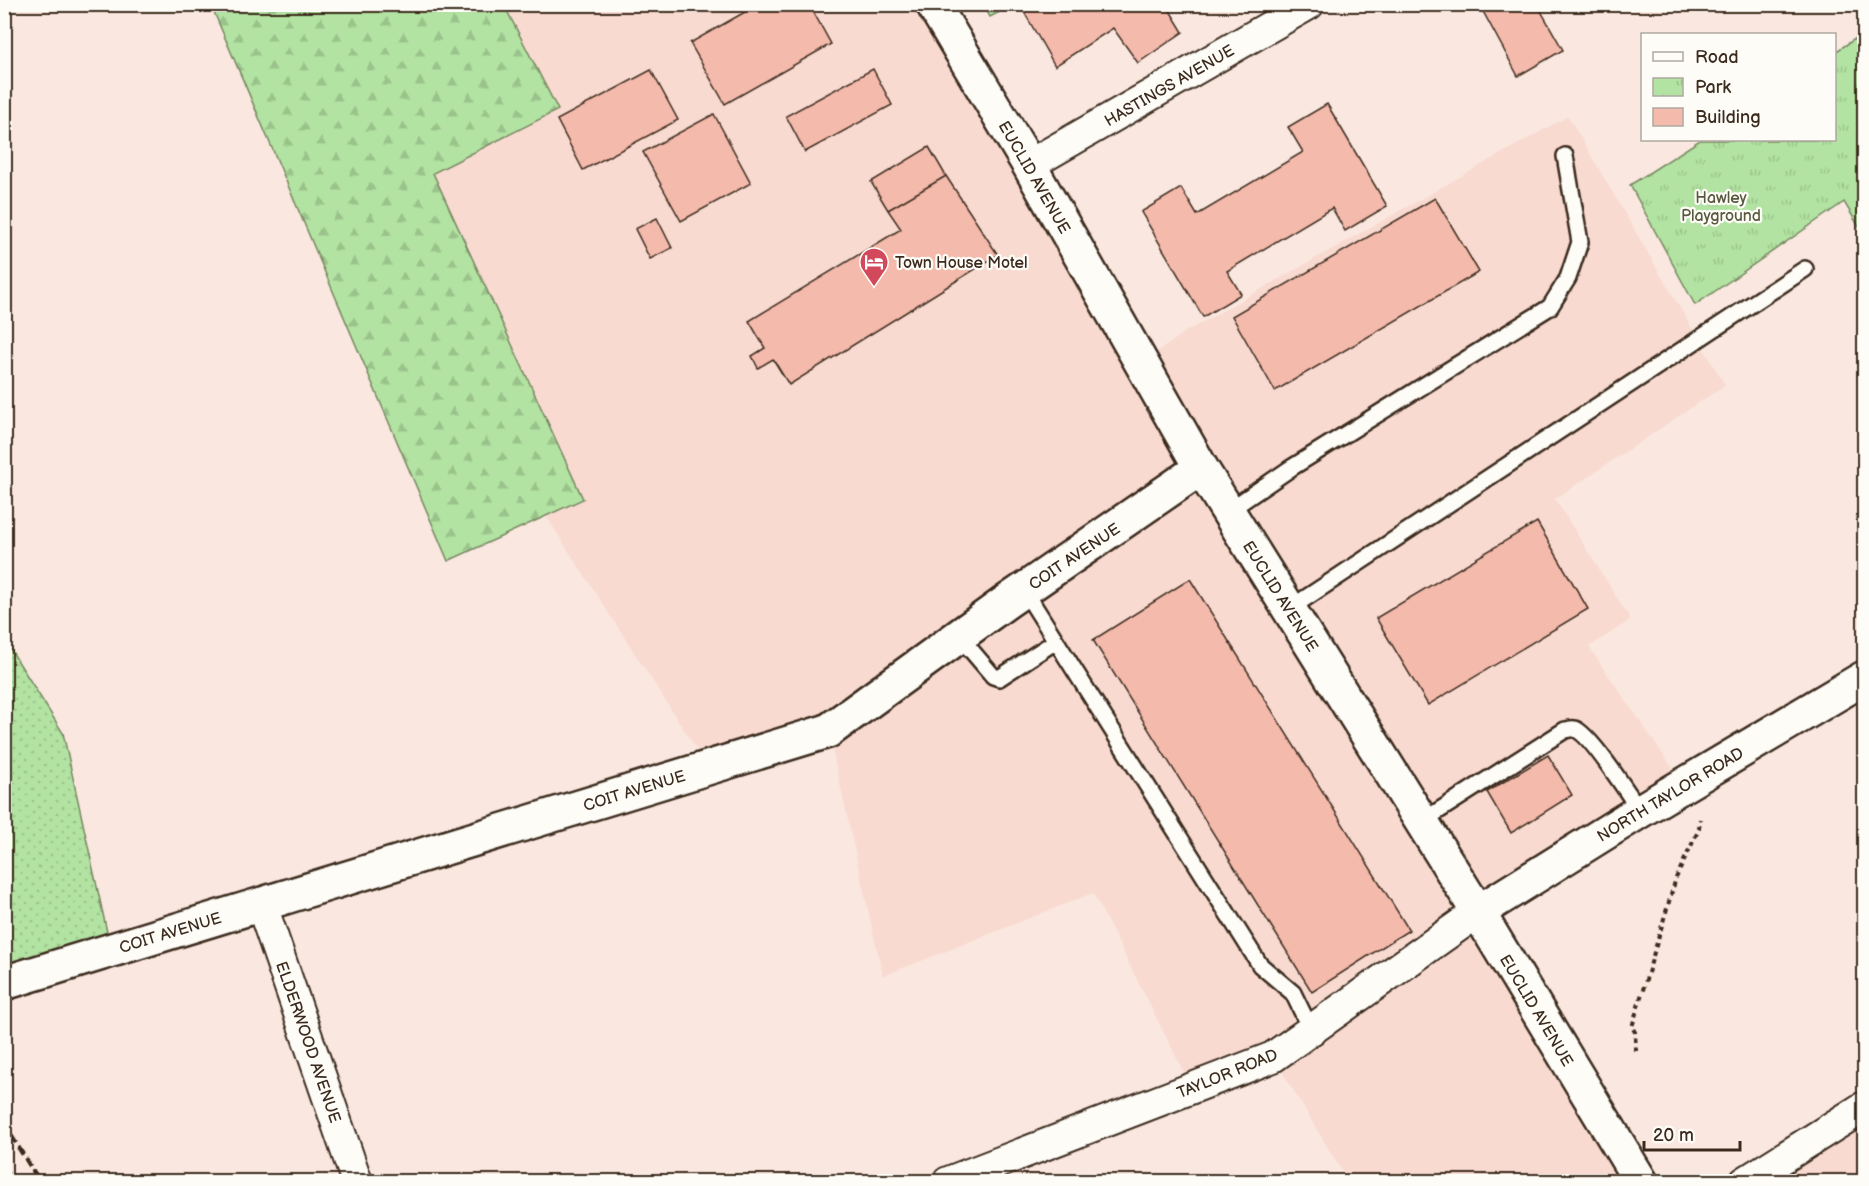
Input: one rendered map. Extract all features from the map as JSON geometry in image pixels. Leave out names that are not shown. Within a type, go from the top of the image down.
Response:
[{"type":"street","name":"EUCLID AVENUE","points":[[933,4],[1029,165],[1202,468],[1478,912],[1641,1182]]},
{"type":"street","name":"HASTINGS AVENUE","points":[[1029,165],[1309,4]]},
{"type":"street","name":"COIT AVENUE","points":[[4,983],[828,731],[1024,590],[1202,468]]},
{"type":"street","name":"NORTH TAYLOR ROAD","points":[[1478,912],[1640,811],[1864,678]]},
{"type":"street","name":"ELDERWOOD AVENUE","points":[[261,903],[357,1182]]},
{"type":"street","name":"TAYLOR ROAD","points":[[948,1182],[1273,1057],[1478,912]]},
{"type":"street","points":[[1754,1179],[1864,1107]]},
{"type":"lane","points":[[1228,511],[1291,468],[1550,307],[1568,278],[1580,242],[1565,156]]},
{"type":"lane","points":[[1289,609],[1805,269]]},
{"type":"lane","points":[[1024,590],[1260,965],[1293,993],[1311,1030]]},
{"type":"lane","points":[[959,636],[993,676],[999,678],[1056,641]]},
{"type":"lane","points":[[1421,822],[1565,730],[1574,729],[1584,735],[1618,778],[1640,811]]},
{"type":"path","points":[[1636,1051],[1635,1032],[1632,1027],[1676,878],[1699,829],[1700,819]]},
{"type":"shaded area","points":[[504,5],[933,5],[1142,363],[1185,332],[1568,116],[1725,385],[1555,499],[1631,620],[1589,647],[1684,785],[1478,912],[1641,1181],[1348,1181],[1273,1057],[1192,1088],[1093,893],[883,976],[828,731],[708,767],[546,516],[583,499],[433,173],[557,110]]},
{"type":"shaded area","points":[[1864,1107],[1864,1181],[1745,1182]]},
{"type":"green space","points":[[211,5],[504,5],[558,110],[433,173],[583,499],[448,561]]},
{"type":"green space","points":[[983,5],[1013,5],[990,17]]},
{"type":"green space","name":"Hawley Playground","points":[[1864,33],[1864,235],[1844,202],[1695,305],[1630,185],[1698,141],[1836,141],[1836,51]]},
{"type":"green space","points":[[4,639],[63,733],[111,950],[4,983]]},
{"type":"building","points":[[759,4],[809,4],[831,44],[725,104],[690,43]]},
{"type":"building","points":[[1036,4],[1166,4],[1183,32],[1138,63],[1113,28],[1055,66],[1024,12]]},
{"type":"building","points":[[1479,4],[1537,4],[1563,50],[1518,76]]},
{"type":"building","points":[[873,69],[892,105],[805,152],[786,116]]},
{"type":"building","points":[[651,70],[678,120],[583,170],[557,120]]},
{"type":"building","points":[[1327,104],[1387,206],[1345,231],[1332,208],[1227,271],[1241,294],[1203,317],[1141,212],[1181,188],[1197,215],[1303,152],[1288,127]]},
{"type":"building","points":[[714,114],[751,183],[681,221],[643,152]]},
{"type":"building","points":[[929,147],[946,176],[888,210],[871,182]]},
{"type":"building","name":"Town House Motel","points":[[946,176],[998,255],[789,385],[773,359],[758,368],[752,356],[765,348],[749,321],[901,229],[888,210]]},
{"type":"building","points":[[1435,198],[1479,272],[1275,391],[1232,316]]},
{"type":"building","points":[[657,218],[672,248],[650,259],[635,229]]},
{"type":"building","points":[[1537,522],[1588,609],[1428,705],[1376,618]]},
{"type":"building","points":[[1190,579],[1409,930],[1312,992],[1093,640]]},
{"type":"building","points":[[1548,755],[1572,795],[1511,833],[1487,792]]},
{"type":"railway","points":[[4,1124],[40,1182]]},
{"type":"railway","points":[[4,1169],[12,1182]]},
{"type":"place","name":"Town House Motel","points":[[874,288]]}]
